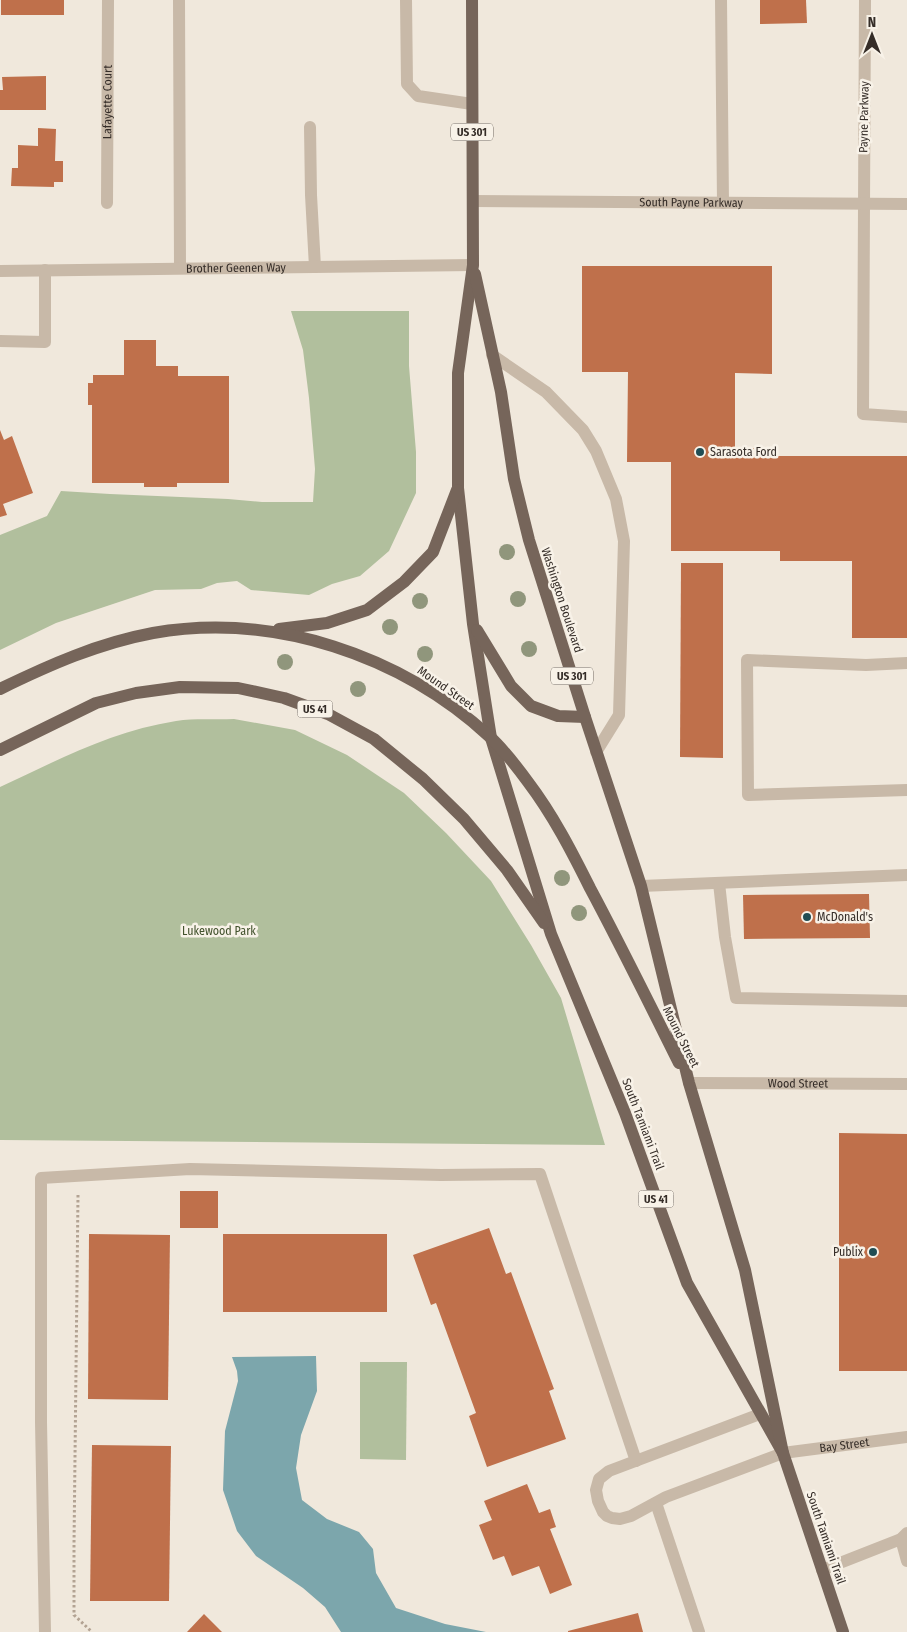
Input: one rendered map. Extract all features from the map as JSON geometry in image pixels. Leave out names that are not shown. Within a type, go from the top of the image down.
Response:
[{"type":"main road","name":"Washington Boulevard","points":[[472,0],[473,264],[458,373],[458,488],[473,624],[491,738],[551,934]]},
{"type":"main road","name":"Washington Boulevard","points":[[473,264],[500,392],[514,479],[529,540],[596,752],[641,886],[689,1083]]},
{"type":"main road","points":[[269,630],[328,623],[367,610],[404,582],[433,552],[458,488]]},
{"type":"main road","points":[[473,624],[511,686],[531,706],[558,716],[585,717]]},
{"type":"main road","name":"Mound Street","points":[[0,690],[29,675],[94,648],[154,633],[208,628],[269,630],[326,644],[375,661],[412,680],[446,701],[491,738],[529,782],[563,835],[689,1083]]},
{"type":"main road","name":"US 41","points":[[0,750],[96,703],[136,693],[180,687],[238,688],[284,698],[328,714],[374,738],[423,779],[464,818],[507,870],[551,934]]},
{"type":"main road","name":"South Tamiami Trail","points":[[551,934],[626,1113],[687,1283],[783,1453]]},
{"type":"main road","name":"South Tamiami Trail","points":[[689,1083],[746,1270],[783,1453],[843,1632]]},
{"type":"street","name":"Lafayette Court","points":[[107,203],[108,0]]},
{"type":"street","points":[[179,0],[180,268]]},
{"type":"street","points":[[406,0],[407,84],[418,96],[472,104]]},
{"type":"street","points":[[721,0],[723,203]]},
{"type":"street","name":"Payne Parkway","points":[[865,0],[863,414],[907,417]]},
{"type":"street","points":[[310,127],[315,267]]},
{"type":"street","name":"South Payne Parkway","points":[[473,202],[907,204]]},
{"type":"street","name":"Brother Geenen Way","points":[[0,271],[473,264]]},
{"type":"street","points":[[0,341],[44,342],[45,270]]},
{"type":"street","points":[[492,355],[546,392],[583,430],[596,451],[616,500],[624,541],[619,715],[596,752]]},
{"type":"street","points":[[907,663],[866,665],[747,660],[748,795],[907,790]]},
{"type":"street","points":[[641,886],[907,875]]},
{"type":"street","points":[[719,882],[725,937],[736,998],[907,1001]]},
{"type":"street","name":"Wood Street","points":[[689,1083],[907,1084]]},
{"type":"street","points":[[45,1632],[41,1422],[41,1178],[190,1169],[441,1175],[540,1174],[636,1461],[760,1414]]},
{"type":"street","name":"Bay Street","points":[[636,1461],[609,1471],[598,1479],[596,1490],[600,1507],[607,1516],[620,1519],[631,1516],[666,1497],[783,1453],[907,1437]]},
{"type":"street","points":[[656,1503],[699,1632]]},
{"type":"street","points":[[822,1570],[904,1536],[907,1561]]},
{"type":"path","points":[[79,1176],[74,1615],[92,1632]]},
{"type":"green space","points":[[291,311],[409,311],[409,366],[416,452],[416,493],[389,551],[360,576],[332,584],[309,595],[251,590],[237,581],[217,583],[201,589],[155,590],[56,623],[0,650],[0,535],[47,516],[61,491],[262,502],[313,502],[315,469],[309,398],[303,350]]},
{"type":"green space","name":"Lukewood Park","points":[[234,719],[295,730],[347,755],[404,793],[446,833],[491,881],[561,998],[605,1145],[0,1140],[0,787],[64,757],[107,739],[130,732],[183,720]]},
{"type":"green space","points":[[360,1362],[407,1362],[406,1460],[360,1459]]},
{"type":"water","points":[[316,1356],[317,1391],[301,1435],[296,1468],[302,1500],[327,1519],[359,1532],[373,1549],[376,1573],[396,1608],[445,1624],[486,1632],[341,1632],[325,1607],[303,1588],[256,1556],[237,1531],[223,1490],[225,1431],[238,1381],[232,1357]]},
{"type":"building","points":[[1,0],[64,0],[64,15],[1,15]]},
{"type":"building","points":[[760,0],[806,0],[807,23],[760,24]]},
{"type":"building","points":[[46,76],[46,110],[0,110],[0,90],[3,90],[2,77]]},
{"type":"building","points":[[38,128],[56,129],[55,161],[63,161],[63,182],[54,182],[54,187],[11,186],[12,168],[18,168],[18,145],[38,146]]},
{"type":"building","name":"Sarasota Ford","points":[[582,266],[772,266],[772,374],[735,373],[735,448],[772,448],[772,456],[907,456],[907,638],[852,638],[852,561],[780,561],[780,551],[671,551],[671,462],[627,462],[628,372],[582,372]]},
{"type":"building","points":[[124,340],[156,340],[156,366],[178,366],[178,376],[229,376],[229,483],[177,483],[177,487],[144,487],[144,483],[92,483],[92,405],[88,405],[88,383],[93,383],[93,375],[124,375]]},
{"type":"building","points":[[0,430],[4,440],[12,436],[33,493],[3,504],[7,515],[0,517]]},
{"type":"building","points":[[681,563],[723,563],[723,758],[680,757]]},
{"type":"building","name":"McDonald's","points":[[869,894],[870,938],[744,939],[743,895]]},
{"type":"building","name":"Publix","points":[[839,1133],[907,1134],[907,1371],[839,1371]]},
{"type":"building","points":[[180,1191],[218,1191],[218,1228],[180,1228]]},
{"type":"building","points":[[489,1228],[506,1274],[511,1272],[554,1389],[549,1391],[566,1439],[487,1467],[469,1416],[476,1413],[436,1303],[431,1305],[413,1255]]},
{"type":"building","points":[[89,1234],[170,1235],[168,1400],[88,1399]]},
{"type":"building","points":[[223,1234],[387,1234],[387,1312],[223,1312]]},
{"type":"building","points":[[92,1445],[171,1446],[169,1601],[90,1601]]},
{"type":"building","points":[[527,1484],[539,1513],[550,1509],[556,1527],[550,1529],[572,1585],[550,1594],[539,1566],[512,1576],[504,1556],[493,1560],[479,1525],[492,1520],[484,1501]]},
{"type":"building","points":[[638,1613],[643,1632],[568,1632],[568,1631]]},
{"type":"building","points":[[204,1614],[222,1632],[187,1632]]},
{"type":"place","name":"Sarasota Ford","points":[[700,452]]},
{"type":"place","name":"McDonald's","points":[[807,917]]},
{"type":"place","name":"Publix","points":[[873,1252]]}]
